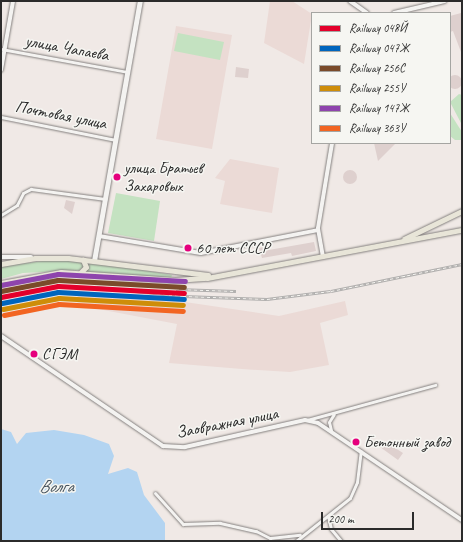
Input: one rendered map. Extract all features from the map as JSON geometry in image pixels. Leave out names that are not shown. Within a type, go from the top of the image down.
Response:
[{"type":"highway","points":[[392,243],[462,211]]},
{"type":"highway","points":[[1,283],[48,273],[80,273],[175,280],[221,276],[462,230]]},
{"type":"highway","points":[[1,264],[35,258],[83,260],[176,273],[221,276]]},
{"type":"highway","points":[[80,273],[86,267],[83,260]]},
{"type":"main road","points":[[94,261],[140,1]]},
{"type":"main road","points":[[1,257],[35,258]]},
{"type":"street","points":[[1,70],[3,49],[13,1]]},
{"type":"street","points":[[350,1],[360,11]]},
{"type":"street","points":[[398,12],[445,1]]},
{"type":"street","name":"улица Чапаева","points":[[3,49],[127,72]]},
{"type":"street","name":"Почтовая улица","points":[[1,117],[116,140]]},
{"type":"street","points":[[323,257],[318,230],[332,144]]},
{"type":"street","points":[[1,215],[18,204],[23,193],[31,189],[105,199]]},
{"type":"street","points":[[99,236],[201,253],[318,230]]},
{"type":"street","name":"Заовражная улица","points":[[1,336],[153,441],[170,448],[186,447],[305,420],[331,430],[462,520]]},
{"type":"street","points":[[305,420],[435,385]]},
{"type":"street","points":[[331,430],[329,422],[335,413]]},
{"type":"street","points":[[296,541],[300,535],[328,516],[350,498],[357,482],[361,451]]},
{"type":"street","points":[[155,493],[183,524],[220,523],[256,531],[270,538],[300,535]]},
{"type":"street","points":[[328,516],[331,529],[341,541]]},
{"type":"shaded area","points":[[270,1],[292,1],[311,13],[304,64],[264,43]]},
{"type":"shaded area","points":[[176,26],[232,35],[212,149],[156,139]]},
{"type":"shaded area","points":[[230,159],[279,168],[272,213],[220,204],[225,181],[215,178]]},
{"type":"shaded area","points":[[78,293],[185,302],[279,316],[345,301],[348,315],[320,323],[329,365],[290,372],[242,369],[169,363],[177,324],[77,305]]},
{"type":"green space","points":[[178,33],[224,42],[220,60],[174,51]]},
{"type":"green space","points":[[459,94],[462,95],[462,125],[451,104],[451,101]]},
{"type":"green space","points":[[451,115],[462,132],[461,140],[455,140],[451,137]]},
{"type":"green space","points":[[116,193],[160,201],[154,241],[108,233]]},
{"type":"green space","points":[[59,259],[81,262],[84,267],[80,270],[23,273],[1,279],[1,266]]},
{"type":"green space","points":[[89,262],[172,275],[171,278],[84,272]]},
{"type":"water","name":"Волга","points":[[1,429],[11,432],[17,444],[26,433],[54,430],[84,435],[109,444],[114,456],[108,474],[128,468],[137,472],[144,495],[165,523],[165,541],[1,541]]},
{"type":"building","points":[[461,13],[462,15],[461,52],[453,31],[451,32],[451,16]]},
{"type":"building","points":[[236,67],[249,69],[248,78],[235,77]]},
{"type":"building","points":[[455,75],[461,79],[462,82],[460,87],[455,89],[451,88],[451,76]]},
{"type":"building","points":[[374,144],[395,144],[378,161]]},
{"type":"building","points":[[347,170],[353,170],[357,174],[357,180],[353,184],[347,184],[343,180],[343,174]]},
{"type":"building","points":[[66,200],[75,202],[72,214],[64,208]]},
{"type":"building","points":[[314,242],[316,251],[292,256],[291,253],[262,258],[259,248],[263,247],[263,251]]},
{"type":"building","points":[[384,441],[403,453],[398,460],[380,447]]},
{"type":"railway","points":[[97,287],[183,296],[267,299],[331,291],[462,264]]},
{"type":"railway","points":[[1,284],[47,278],[105,283]]},
{"type":"railway","points":[[176,289],[236,291]]},
{"type":"rail line","name":"147Ж","points":[[1,285],[58,274],[185,281]]},
{"type":"rail line","name":"256С","points":[[1,291],[58,280],[184,287]]},
{"type":"rail line","name":"048Й","points":[[1,297],[58,286],[184,293]]},
{"type":"rail line","name":"047Ж","points":[[2,303],[58,292],[184,299]]},
{"type":"rail line","name":"255У","points":[[3,309],[59,298],[183,305]]},
{"type":"rail line","name":"363У","points":[[4,315],[59,304],[183,311]]},
{"type":"place","name":"улица Братьев Захаровых","points":[[117,177]]},
{"type":"place","name":"60 лет СССР","points":[[188,248]]},
{"type":"place","name":"СГЭМ","points":[[34,354]]},
{"type":"place","name":"Бетонный завод","points":[[356,442]]}]
